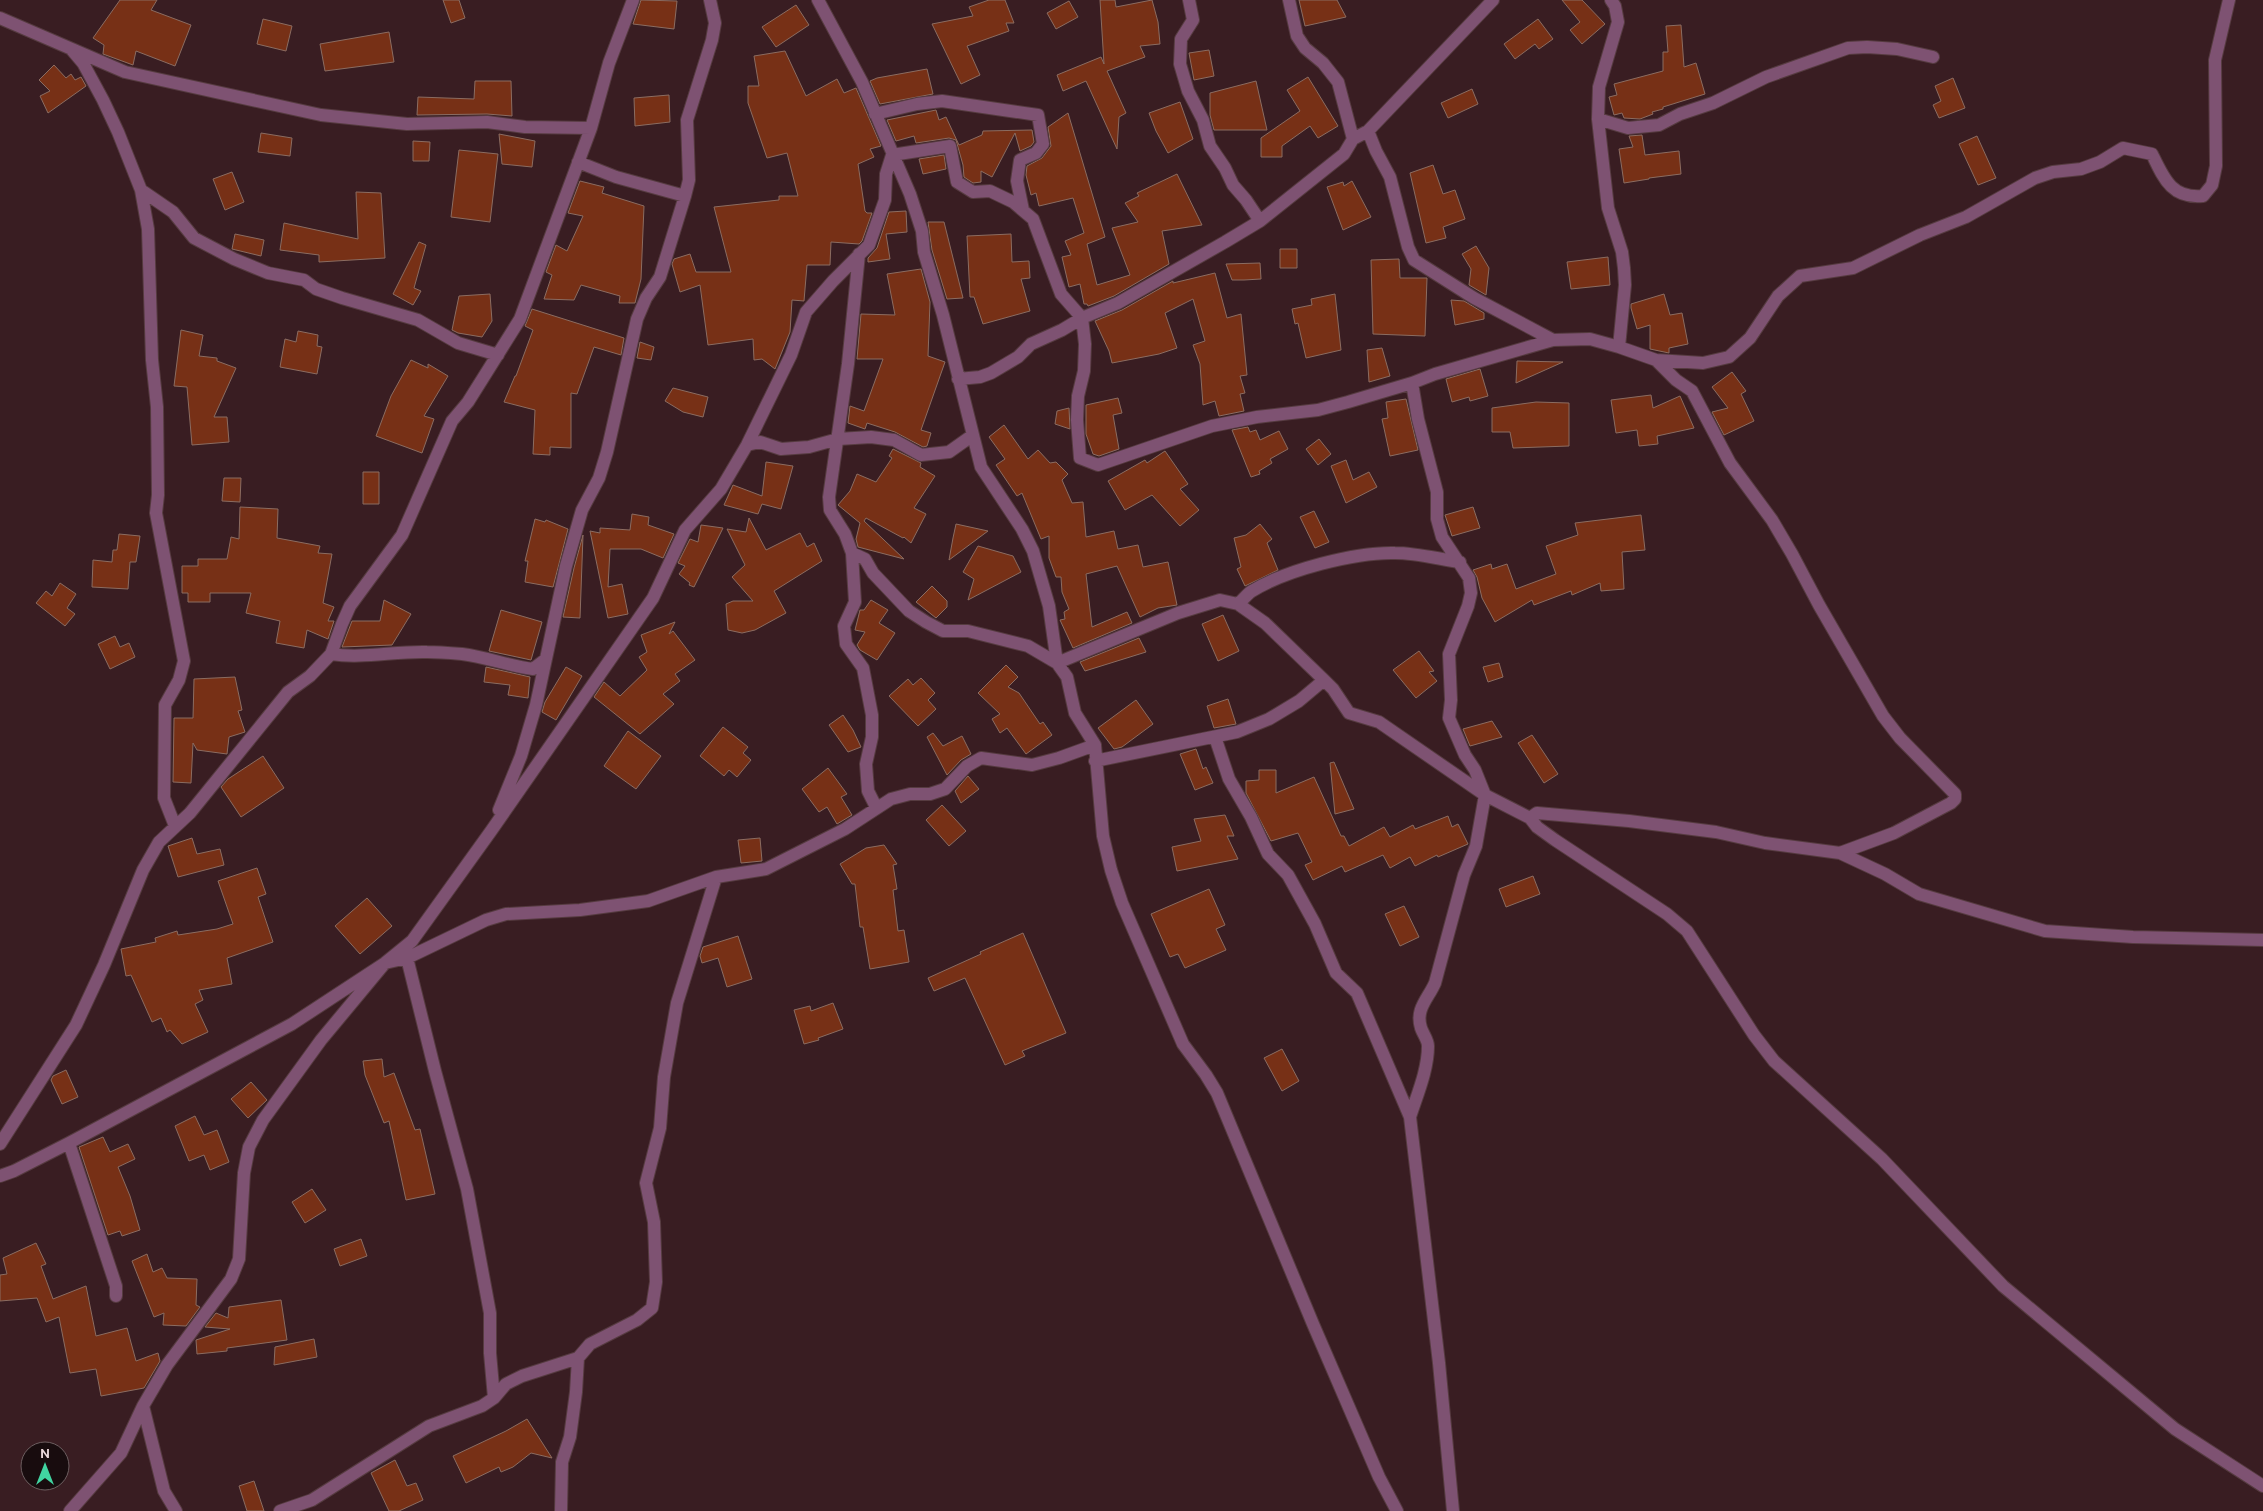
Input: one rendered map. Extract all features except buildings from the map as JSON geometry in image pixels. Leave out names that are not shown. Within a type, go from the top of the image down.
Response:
[{"type":"street","points":[[0,1144],[76,1024],[104,965],[143,870],[159,842],[190,813],[288,692],[310,676],[330,654],[350,606],[402,535],[452,421],[468,402],[520,319],[591,128],[609,63],[633,0]]},
{"type":"street","points":[[491,831],[521,756],[536,705],[566,566],[580,517],[598,478],[607,452],[637,319],[646,298],[660,277],[685,196],[689,180],[687,120],[712,40],[715,24],[710,0]]},
{"type":"street","points":[[818,0],[862,82],[910,194],[922,231],[924,252],[943,315],[981,466],[1034,551],[1049,606],[1057,663]]},
{"type":"street","points":[[1189,0],[1192,20],[1181,38],[1180,64],[1188,91],[1203,120],[1210,146],[1225,168],[1233,185],[1260,221]]},
{"type":"street","points":[[1289,0],[1297,36],[1305,48],[1323,62],[1338,82],[1353,139]]},
{"type":"street","points":[[958,379],[992,373],[1018,357],[1031,344],[1062,330],[1082,318],[1118,303],[1260,221],[1344,154],[1353,139],[1368,131],[1493,0]]},
{"type":"street","points":[[1611,0],[1615,6],[1618,22],[1599,87],[1598,119],[1608,208],[1622,252],[1624,268],[1625,285],[1619,347]]},
{"type":"street","points":[[892,155],[950,146],[957,182],[973,192],[990,191],[1013,202],[1033,218],[1061,294],[1082,318],[1086,344],[1084,371],[1078,396],[1077,420],[1080,458],[1098,464],[1212,426],[1257,417],[1318,410],[1553,340],[1590,339],[1656,360],[1703,363],[1729,357],[1750,338],[1778,296],[1800,276],[1853,268],[1920,235],[1966,217],[2035,178],[2053,172],[2080,169],[2100,162],[2124,148],[2152,154],[2174,190],[2188,198],[2204,196],[2212,185],[2216,166],[2215,60],[2229,0]]},
{"type":"street","points":[[0,18],[125,72],[321,115],[407,124],[487,122],[525,127],[591,128]]},
{"type":"street","points":[[1598,119],[1628,128],[1659,125],[1680,114],[1713,103],[1766,77],[1848,48],[1897,49],[1934,57]]},
{"type":"street","points":[[72,50],[83,63],[104,100],[141,190],[148,229],[152,360],[158,407],[158,495],[156,513],[184,661],[179,680],[165,705],[164,798],[175,826]]},
{"type":"street","points":[[875,114],[917,104],[942,101],[1038,115],[1042,144],[1036,152],[1020,160],[1017,181],[1023,210]]},
{"type":"street","points":[[1368,131],[1390,177],[1408,247],[1414,260],[1474,298],[1553,340]]},
{"type":"street","points":[[0,1176],[14,1171],[69,1143],[292,1024],[385,963],[412,941],[653,598],[685,530],[721,488],[747,446],[791,355],[806,312],[869,245],[886,200],[886,174],[892,155]]},
{"type":"street","points":[[578,162],[616,177],[685,196]]},
{"type":"street","points":[[141,190],[173,212],[194,238],[234,259],[268,273],[304,280],[316,290],[418,320],[458,343],[498,355]]},
{"type":"street","points":[[859,254],[856,299],[838,439],[828,497],[830,510],[845,534],[852,553],[854,602],[844,626],[846,644],[863,668],[872,715],[872,737],[866,764],[868,791],[876,807]]},
{"type":"street","points":[[1656,360],[1676,380],[1692,391],[1730,463],[1772,520],[1883,716],[1906,744],[1955,794],[1951,804],[1894,833],[1840,853]]},
{"type":"street","points":[[1410,1118],[1426,1064],[1428,1044],[1421,1028],[1420,1009],[1436,983],[1464,875],[1476,846],[1485,795],[1475,770],[1465,755],[1449,718],[1451,700],[1449,654],[1468,606],[1471,593],[1469,578],[1442,537],[1437,519],[1437,492],[1418,419],[1412,383]]},
{"type":"street","points":[[747,446],[760,442],[781,449],[809,447],[838,439],[872,437],[894,440],[921,455],[949,452],[973,435]]},
{"type":"street","points":[[852,553],[865,560],[873,573],[909,611],[926,622],[943,631],[968,631],[1028,646],[1057,663],[1067,677],[1075,712],[1095,745],[1103,836],[1110,870],[1122,903],[1183,1044],[1217,1093],[1379,1477],[1398,1511]]},
{"type":"street","points":[[1238,604],[1251,591],[1307,568],[1339,559],[1370,554],[1396,553],[1460,562]]},
{"type":"street","points":[[1057,663],[1178,613],[1220,600],[1238,604],[1265,623],[1324,680],[1333,689],[1349,714],[1379,722],[1485,795],[1530,818],[1537,827],[1554,840],[1667,914],[1687,931],[1754,1035],[1774,1061],[1882,1159],[2003,1286],[2175,1429],[2263,1486]]},
{"type":"street","points":[[330,654],[351,657],[386,653],[425,652],[463,654],[534,670],[546,659]]},
{"type":"street","points":[[1095,761],[1237,732],[1269,719],[1298,701],[1324,680]]},
{"type":"street","points":[[1215,737],[1229,778],[1251,817],[1268,854],[1288,875],[1315,924],[1336,973],[1357,993],[1410,1118],[1439,1364],[1453,1511]]},
{"type":"street","points":[[70,1511],[121,1453],[143,1406],[167,1365],[231,1279],[239,1259],[244,1173],[249,1147],[262,1120],[321,1040],[385,963],[407,958],[486,920],[506,914],[580,910],[648,901],[716,877],[766,868],[845,829],[891,799],[910,794],[930,794],[945,789],[967,766],[981,758],[1032,765],[1060,758],[1095,745]]},
{"type":"street","points":[[1530,818],[1537,813],[1629,821],[1716,832],[1765,843],[1840,853],[1885,874],[1918,894],[2045,931],[2263,940]]},
{"type":"street","points":[[280,1511],[312,1500],[429,1426],[482,1406],[494,1398],[506,1384],[522,1376],[578,1358],[590,1344],[637,1320],[652,1308],[656,1282],[654,1222],[646,1182],[660,1128],[664,1077],[677,1002],[716,877]]},
{"type":"street","points":[[407,958],[435,1072],[468,1189],[490,1313],[490,1353],[494,1398]]},
{"type":"street","points":[[69,1143],[116,1286],[116,1296]]},
{"type":"street","points":[[562,1511],[562,1462],[570,1437],[578,1358]]},
{"type":"street","points":[[143,1406],[164,1491],[176,1511]]}]
